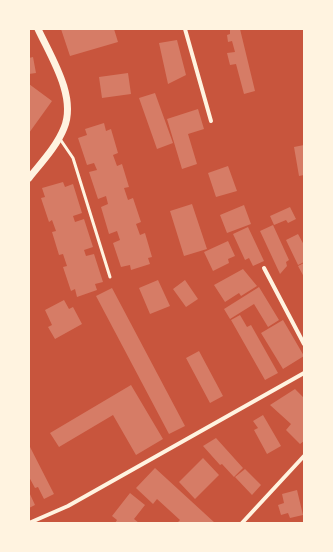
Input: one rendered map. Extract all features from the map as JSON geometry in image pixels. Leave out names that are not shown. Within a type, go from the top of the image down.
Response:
[{"type":"street","points":[[29,178],[60,138],[65,127],[68,105],[64,85],[38,29]]},
{"type":"street","points":[[185,29],[211,121]]},
{"type":"street","points":[[264,268],[304,344]]},
{"type":"street","points":[[29,523],[68,506],[304,373]]},
{"type":"street","points":[[242,523],[304,456]]},
{"type":"lane","points":[[60,138],[73,158],[110,277]]},
{"type":"building","points":[[61,29],[114,29],[118,42],[70,56]]},
{"type":"building","points":[[230,29],[240,29],[255,91],[244,94],[236,64],[230,65],[227,53],[235,52],[232,41],[228,42],[227,35],[230,34]]},
{"type":"building","points":[[177,40],[186,75],[168,84],[159,43]]},
{"type":"building","points":[[33,57],[36,73],[29,74],[29,58]]},
{"type":"building","points":[[128,73],[131,94],[102,98],[99,77]]},
{"type":"building","points":[[29,84],[52,101],[29,133]]},
{"type":"building","points":[[155,93],[173,143],[157,149],[139,98]]},
{"type":"building","points":[[198,109],[204,129],[188,134],[197,164],[182,169],[167,119]]},
{"type":"building","points":[[104,123],[106,131],[111,129],[118,153],[113,155],[117,166],[122,164],[129,187],[124,188],[128,200],[133,198],[141,222],[136,224],[140,235],[145,233],[152,257],[148,258],[150,264],[131,270],[130,265],[121,267],[113,243],[120,240],[117,231],[109,234],[101,207],[108,204],[106,196],[98,199],[89,172],[97,170],[94,163],[87,165],[78,138],[87,135],[85,129]]},
{"type":"building","points":[[304,145],[304,175],[299,176],[294,147]]},
{"type":"building","points":[[228,166],[237,191],[216,197],[208,173]]},
{"type":"building","points":[[63,182],[65,187],[73,184],[82,213],[73,216],[75,222],[84,219],[93,247],[84,250],[86,256],[94,254],[103,282],[95,284],[97,290],[77,297],[75,289],[71,291],[63,267],[67,266],[63,254],[59,255],[52,232],[56,231],[52,220],[49,222],[41,198],[45,197],[42,188]]},
{"type":"building","points":[[192,204],[207,249],[184,256],[170,211]]},
{"type":"building","points":[[244,205],[251,224],[227,233],[220,215]]},
{"type":"building","points":[[290,207],[296,219],[288,223],[286,220],[274,225],[270,216]]},
{"type":"building","points":[[273,225],[289,260],[286,262],[287,266],[280,274],[260,231]]},
{"type":"building","points":[[248,227],[264,261],[253,266],[249,258],[245,260],[233,234]]},
{"type":"building","points":[[298,234],[304,245],[304,262],[298,265],[286,240]]},
{"type":"building","points":[[228,241],[235,256],[228,259],[229,263],[213,271],[204,252]]},
{"type":"building","points":[[304,263],[304,277],[298,266]]},
{"type":"building","points":[[243,269],[257,286],[241,296],[239,293],[225,302],[214,285]]},
{"type":"building","points":[[158,280],[170,306],[150,314],[139,288]]},
{"type":"building","points":[[185,280],[198,299],[186,307],[173,289]]},
{"type":"building","points":[[259,287],[279,320],[268,327],[254,304],[230,319],[224,309]]},
{"type":"building","points":[[112,288],[185,426],[169,434],[96,296]]},
{"type":"building","points":[[64,300],[69,309],[73,307],[82,324],[55,339],[48,327],[52,325],[45,310]]},
{"type":"building","points":[[240,315],[247,327],[251,325],[278,373],[265,380],[231,320]]},
{"type":"building","points":[[283,320],[304,356],[283,369],[261,333]]},
{"type":"building","points":[[199,351],[223,396],[210,403],[186,358]]},
{"type":"building","points":[[131,385],[163,439],[136,455],[113,415],[59,447],[50,433]]},
{"type":"building","points":[[295,389],[304,398],[304,441],[300,444],[286,430],[291,424],[270,405]]},
{"type":"building","points":[[263,415],[281,446],[267,454],[254,430],[258,428],[253,421]]},
{"type":"building","points":[[216,438],[243,468],[234,477],[222,464],[220,465],[203,446]]},
{"type":"building","points":[[29,445],[54,494],[44,499],[38,487],[35,488],[29,477]]},
{"type":"building","points":[[203,458],[219,475],[195,499],[179,482]]},
{"type":"building","points":[[155,468],[215,523],[177,523],[180,520],[157,499],[153,504],[136,488]]},
{"type":"building","points":[[245,469],[261,485],[252,495],[235,477]]},
{"type":"building","points":[[297,490],[303,515],[290,518],[288,513],[281,515],[278,505],[284,503],[282,494]]},
{"type":"building","points":[[29,492],[35,505],[29,508]]},
{"type":"building","points":[[130,493],[145,505],[134,519],[139,523],[115,523],[117,520],[112,516]]}]
